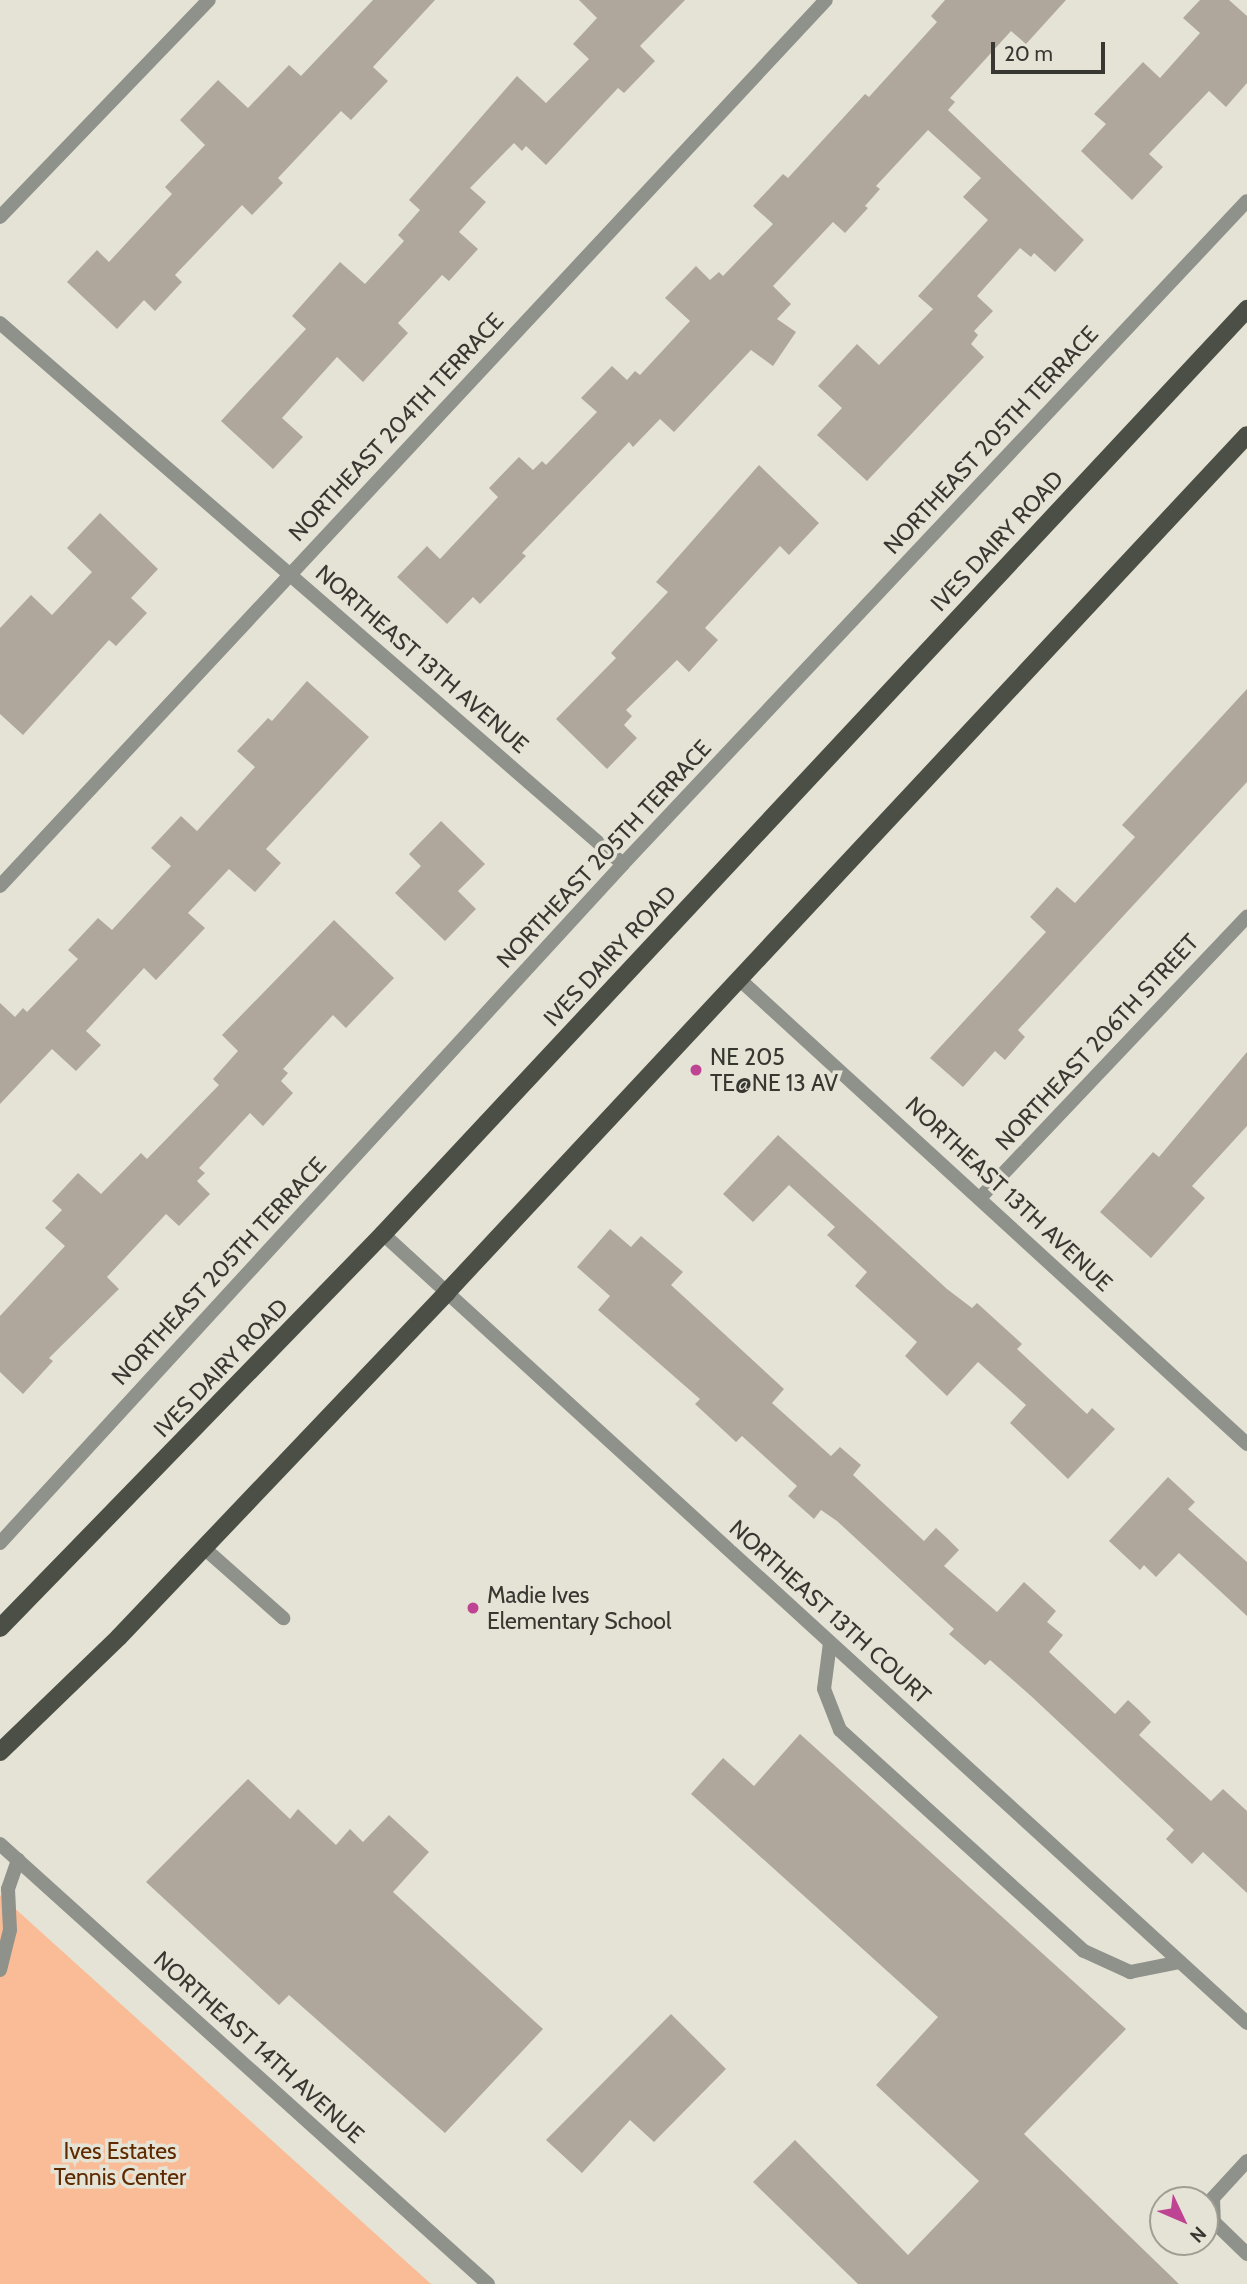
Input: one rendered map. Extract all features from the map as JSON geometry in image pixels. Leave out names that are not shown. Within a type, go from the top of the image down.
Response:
[{"type":"main road","name":"IVES DAIRY ROAD","points":[[0,1628],[383,1234],[1247,309]]},
{"type":"main road","points":[[0,1752],[204,1548],[447,1292],[1247,435]]},
{"type":"street","points":[[0,218],[209,0]]},
{"type":"street","name":"NORTHEAST 204TH TERRACE","points":[[0,886],[826,0]]},
{"type":"street","name":"NORTHEAST 205TH TERRACE","points":[[0,1543],[623,864],[1247,201]]},
{"type":"street","name":"NORTHEAST 13TH AVENUE","points":[[0,323],[623,864]]},
{"type":"street","name":"NORTHEAST 206TH STREET","points":[[980,1198],[1247,917]]},
{"type":"street","name":"NORTHEAST 13TH AVENUE","points":[[738,978],[1247,1444]]},
{"type":"street","name":"NORTHEAST 13TH COURT","points":[[383,1234],[1247,2024]]},
{"type":"street","points":[[204,1548],[283,1618]]},
{"type":"street","points":[[830,1643],[824,1689],[840,1730],[850,1740],[1084,1951],[1130,1972],[1180,1962]]},
{"type":"street","name":"NORTHEAST 14TH AVENUE","points":[[0,1844],[488,2284]]},
{"type":"street","points":[[0,1970],[10,1930],[8,1889],[18,1860]]},
{"type":"street","points":[[1247,2161],[1213,2198],[1214,2222],[1247,2254]]},
{"type":"green space","name":"Ives Estates Tennis Center","points":[[0,1895],[431,2284],[0,2284]]},
{"type":"building","points":[[373,0],[435,0],[373,67],[388,81],[351,120],[341,111],[278,178],[283,183],[252,215],[242,205],[175,275],[182,282],[155,311],[144,300],[117,329],[67,282],[97,250],[109,262],[172,194],[165,187],[205,145],[180,120],[218,80],[248,108],[289,65],[301,76]]},
{"type":"building","points":[[579,0],[685,0],[640,46],[655,61],[624,93],[618,88],[546,165],[526,146],[522,151],[514,143],[470,188],[486,202],[459,232],[478,249],[449,281],[442,275],[398,323],[408,333],[363,382],[337,357],[282,418],[303,437],[273,469],[221,421],[306,329],[292,316],[340,262],[365,284],[404,241],[398,235],[420,210],[409,200],[517,76],[546,103],[589,59],[573,44],[597,18]]},
{"type":"building","points":[[945,0],[1066,0],[1026,44],[1011,31],[950,98],[955,102],[948,110],[1084,240],[1055,272],[1034,253],[1031,257],[1020,248],[977,296],[993,311],[974,331],[978,335],[971,344],[984,357],[867,481],[817,435],[842,408],[818,386],[857,344],[879,365],[933,309],[918,296],[988,220],[963,197],[981,178],[928,130],[876,186],[880,189],[865,206],[868,208],[845,233],[833,222],[773,286],[791,304],[777,319],[796,332],[773,366],[751,350],[674,432],[660,419],[633,447],[629,442],[522,553],[526,556],[480,604],[473,597],[447,624],[397,577],[427,546],[440,559],[498,497],[489,488],[519,457],[533,470],[542,461],[546,465],[597,412],[581,398],[612,366],[627,380],[635,371],[640,375],[690,321],[665,298],[696,266],[710,280],[719,272],[723,276],[773,224],[753,206],[783,174],[788,178],[865,94],[869,97],[937,22],[931,16]]},
{"type":"building","points":[[1200,0],[1229,0],[1247,16],[1247,83],[1226,107],[1209,91],[1149,154],[1163,167],[1132,200],[1081,151],[1106,124],[1094,114],[1143,62],[1160,78],[1200,33],[1183,18]]},
{"type":"building","points":[[759,465],[819,523],[789,555],[780,546],[705,628],[718,640],[689,672],[677,660],[626,710],[632,716],[624,725],[637,738],[607,769],[556,719],[616,658],[611,653],[668,592],[656,582]]},
{"type":"building","points":[[100,513],[158,569],[131,598],[147,613],[116,646],[109,640],[23,735],[0,714],[0,628],[31,595],[52,615],[92,572],[67,548]]},
{"type":"building","points":[[307,681],[369,737],[266,849],[281,863],[255,892],[229,869],[188,913],[205,928],[156,980],[144,968],[86,1031],[101,1045],[76,1071],[52,1049],[0,1104],[0,1003],[15,1017],[23,1008],[27,1012],[78,959],[68,950],[98,918],[112,930],[171,866],[151,848],[181,816],[197,831],[255,767],[237,751],[268,718],[272,721]]},
{"type":"building","points":[[1247,689],[1247,782],[1018,1030],[1025,1037],[1005,1060],[995,1051],[963,1087],[930,1058],[1046,932],[1030,917],[1057,887],[1075,903],[1135,837],[1122,825]]},
{"type":"building","points":[[441,821],[485,864],[458,891],[476,909],[445,941],[395,893],[421,866],[409,854]]},
{"type":"building","points":[[334,920],[394,978],[346,1028],[333,1015],[283,1069],[288,1073],[281,1081],[293,1093],[263,1126],[250,1113],[199,1168],[205,1173],[197,1181],[210,1194],[179,1226],[166,1214],[107,1277],[119,1289],[49,1358],[53,1361],[23,1394],[0,1372],[0,1316],[65,1246],[45,1228],[62,1210],[52,1201],[78,1173],[101,1194],[141,1153],[147,1159],[219,1085],[213,1079],[238,1051],[222,1035]]},
{"type":"building","points":[[1247,1052],[1247,1126],[1192,1186],[1205,1198],[1151,1258],[1100,1212],[1153,1152],[1159,1157]]},
{"type":"building","points":[[778,1135],[947,1289],[972,1308],[977,1303],[1022,1344],[1017,1349],[1087,1414],[1092,1408],[1115,1429],[1068,1479],[1010,1423],[1026,1405],[978,1362],[947,1396],[905,1356],[917,1342],[855,1286],[867,1272],[827,1235],[835,1227],[789,1185],[753,1222],[723,1194]]},
{"type":"building","points":[[610,1229],[631,1247],[641,1236],[683,1272],[671,1285],[784,1389],[772,1403],[831,1456],[840,1447],[861,1465],[853,1475],[924,1541],[936,1528],[948,1539],[959,1550],[944,1566],[997,1612],[1024,1582],[1056,1611],[1047,1622],[1063,1635],[1049,1652],[1115,1714],[1128,1700],[1140,1711],[1151,1722],[1139,1735],[1211,1801],[1223,1789],[1247,1811],[1247,1893],[1203,1852],[1192,1864],[1166,1839],[1174,1830],[1031,1696],[990,1660],[985,1665],[949,1634],[954,1629],[837,1521],[821,1510],[814,1519],[788,1496],[797,1486],[742,1436],[736,1442],[695,1404],[700,1399],[598,1310],[610,1296],[577,1267]]},
{"type":"building","points":[[1168,1477],[1195,1502],[1188,1509],[1247,1562],[1247,1616],[1179,1553],[1156,1577],[1144,1565],[1140,1570],[1109,1541]]},
{"type":"building","points":[[800,1734],[1126,2029],[1024,2134],[1179,2284],[858,2284],[753,2182],[795,2140],[908,2255],[979,2181],[876,2085],[938,2017],[691,1794],[723,1758],[754,1786]]},
{"type":"building","points":[[248,1779],[290,1819],[298,1809],[336,1845],[350,1829],[363,1842],[389,1815],[429,1852],[393,1892],[543,2029],[445,2133],[289,1995],[279,2005],[146,1882]]},
{"type":"building","points":[[671,2014],[726,2069],[654,2142],[630,2120],[582,2173],[546,2140]]},
{"type":"place","name":"NE 205 TE@NE 13 AV","points":[[696,1070]]},
{"type":"place","name":"Madie Ives Elementary School","points":[[473,1608]]}]
